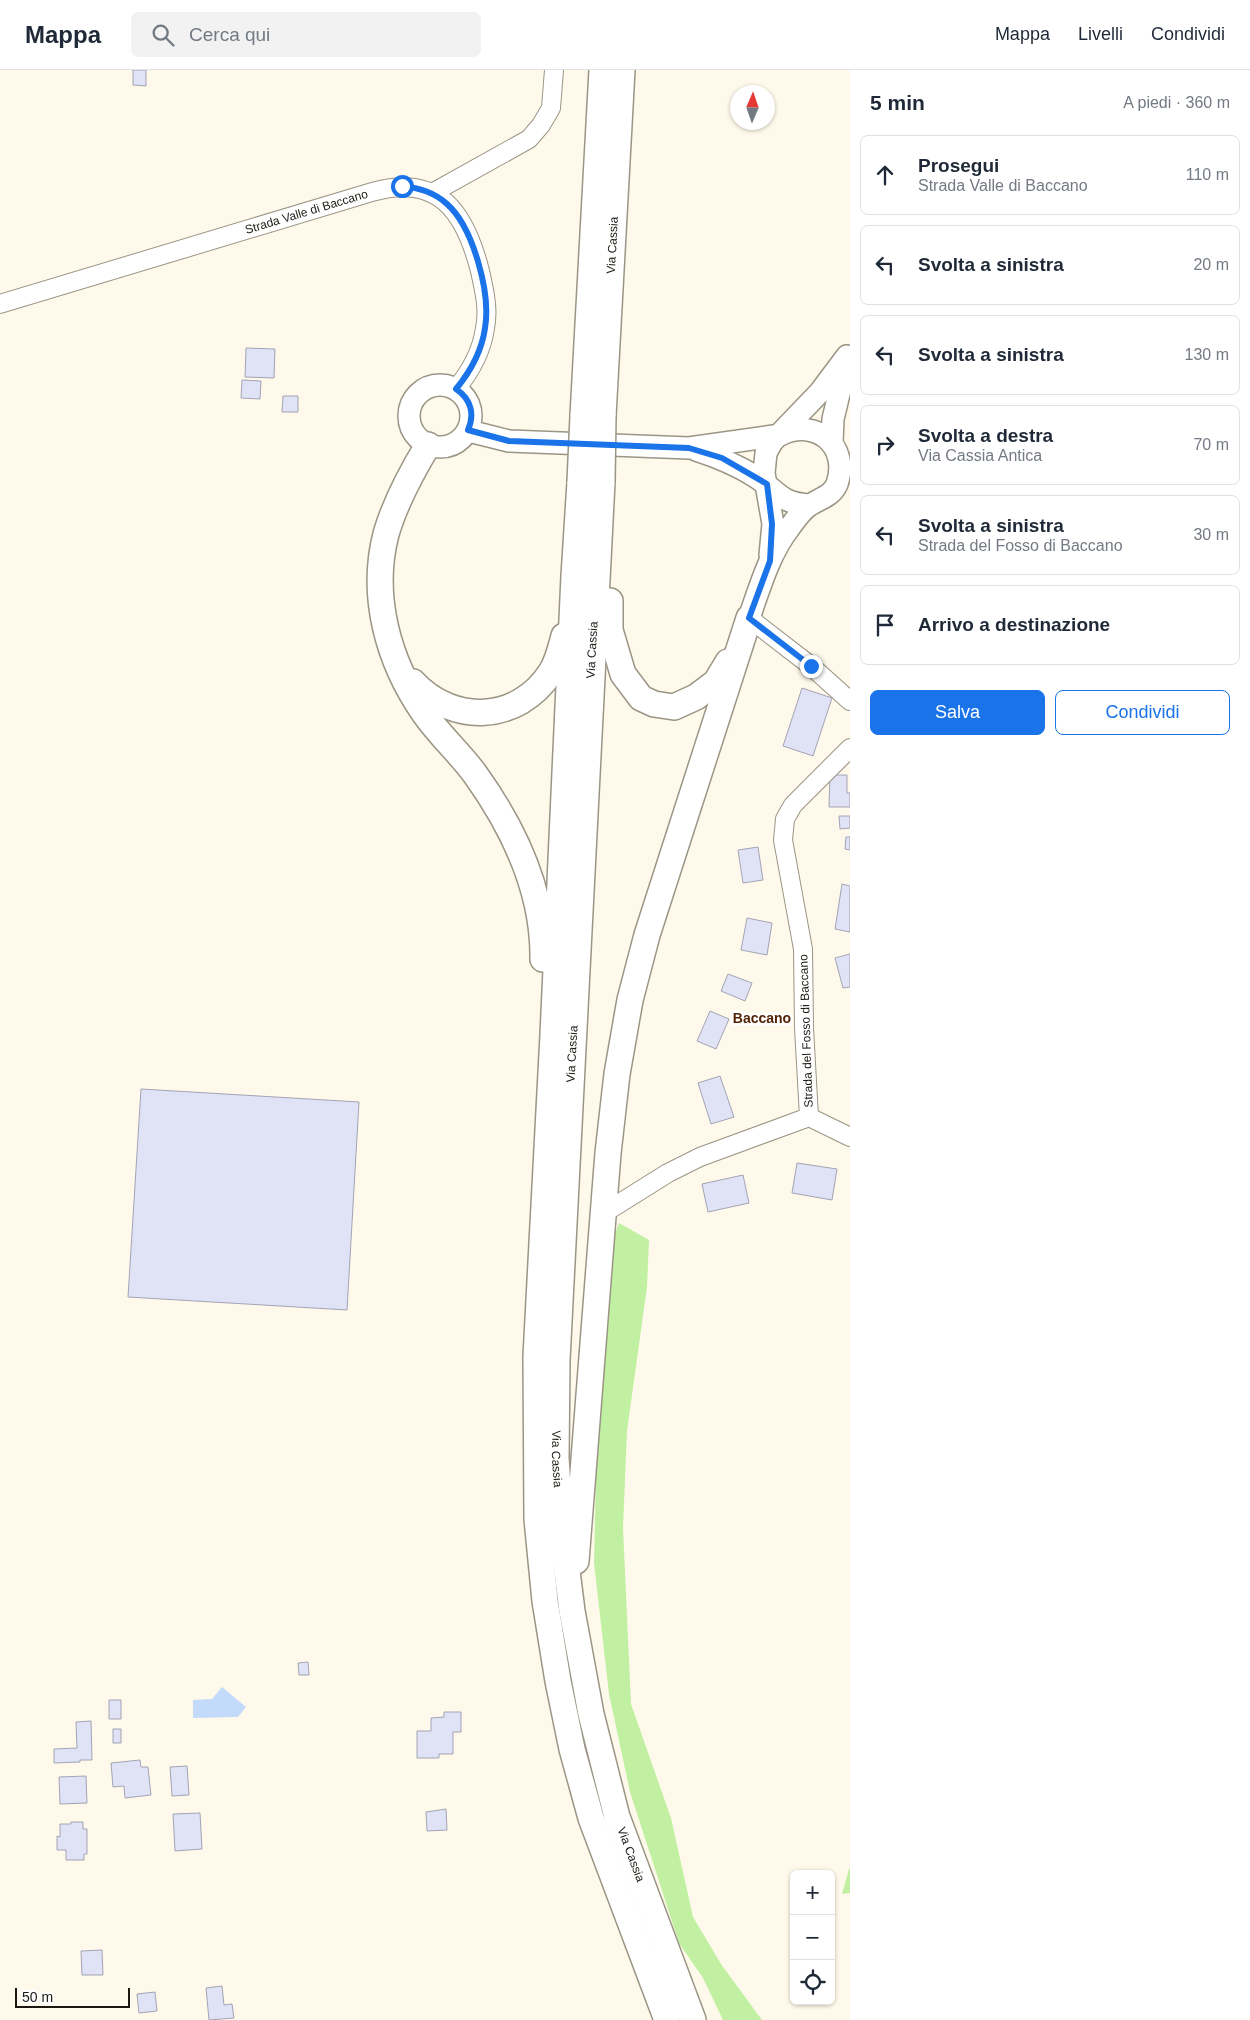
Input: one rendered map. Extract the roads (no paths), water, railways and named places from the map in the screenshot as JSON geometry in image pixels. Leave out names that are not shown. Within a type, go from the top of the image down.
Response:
[{"type":"highway","name":"Via Cassia","points":[[602,70],[594,416],[556,1368],[558,1482],[572,1610],[590,1714],[618,1817],[692,2020]]},
{"type":"highway","name":"Via Cassia","points":[[594,416],[622,70]]},
{"type":"highway","points":[[428,445],[399,498],[386,534],[380,578],[381,604],[385,629],[398,666],[426,715],[457,751],[490,798],[500,814],[523,863],[534,893],[541,922],[545,983],[554,1035]]},
{"type":"highway","name":"Via Cassia","points":[[591,482],[574,576],[554,1035],[535,1377],[537,1519],[545,1601],[564,1716],[591,1818],[667,2020]]},
{"type":"highway","points":[[591,482],[609,508],[610,630],[623,674],[641,698],[654,704],[674,707],[696,697],[716,682],[739,645]]},
{"type":"highway","points":[[398,666],[428,696],[448,707],[468,712],[481,712],[508,706],[530,694],[539,686],[555,664],[566,626],[574,576]]},
{"type":"highway","points":[[572,1610],[606,1178],[617,1074],[639,962],[749,618]]},
{"type":"main road","points":[[770,561],[772,524],[764,464],[766,453],[772,442],[820,392],[848,352]]},
{"type":"main road","points":[[749,618],[770,561],[789,528],[810,505],[827,496],[837,483],[840,461],[832,443],[833,419],[848,352]]},
{"type":"main road","points":[[443,385],[456,389],[465,397],[470,406],[471,423],[468,430],[458,442],[451,446],[439,448],[421,442],[412,430],[409,413],[412,401],[420,392],[432,386],[443,385]]},
{"type":"main road","points":[[468,430],[509,441],[689,448],[780,435],[792,429],[806,429],[816,431],[832,443]]},
{"type":"main road","points":[[689,448],[722,458],[767,484],[776,494],[788,502],[810,505]]},
{"type":"street","points":[[432,193],[529,139],[542,125],[551,108],[554,70]]},
{"type":"street","name":"Strada Valle di Baccano","points":[[0,304],[380,190],[402,186],[432,193],[452,208],[463,224],[478,262],[486,300],[487,319],[483,338],[472,366],[456,389]]},
{"type":"street","points":[[749,618],[811,666],[850,701]]},
{"type":"street","name":"Strada del Fosso di Baccano","points":[[604,1214],[668,1173],[700,1156],[809,1117],[804,1028],[803,949],[785,850],[784,824],[793,805],[850,748]]},
{"type":"street","points":[[809,1117],[850,1137]]},
{"type":"street","points":[[606,1178],[635,1195]]},
{"type":"water","points":[[222,1687],[246,1707],[238,1717],[193,1718],[193,1700],[212,1699]]},
{"type":"district","name":"Baccano","points":[[762,1018]]}]
